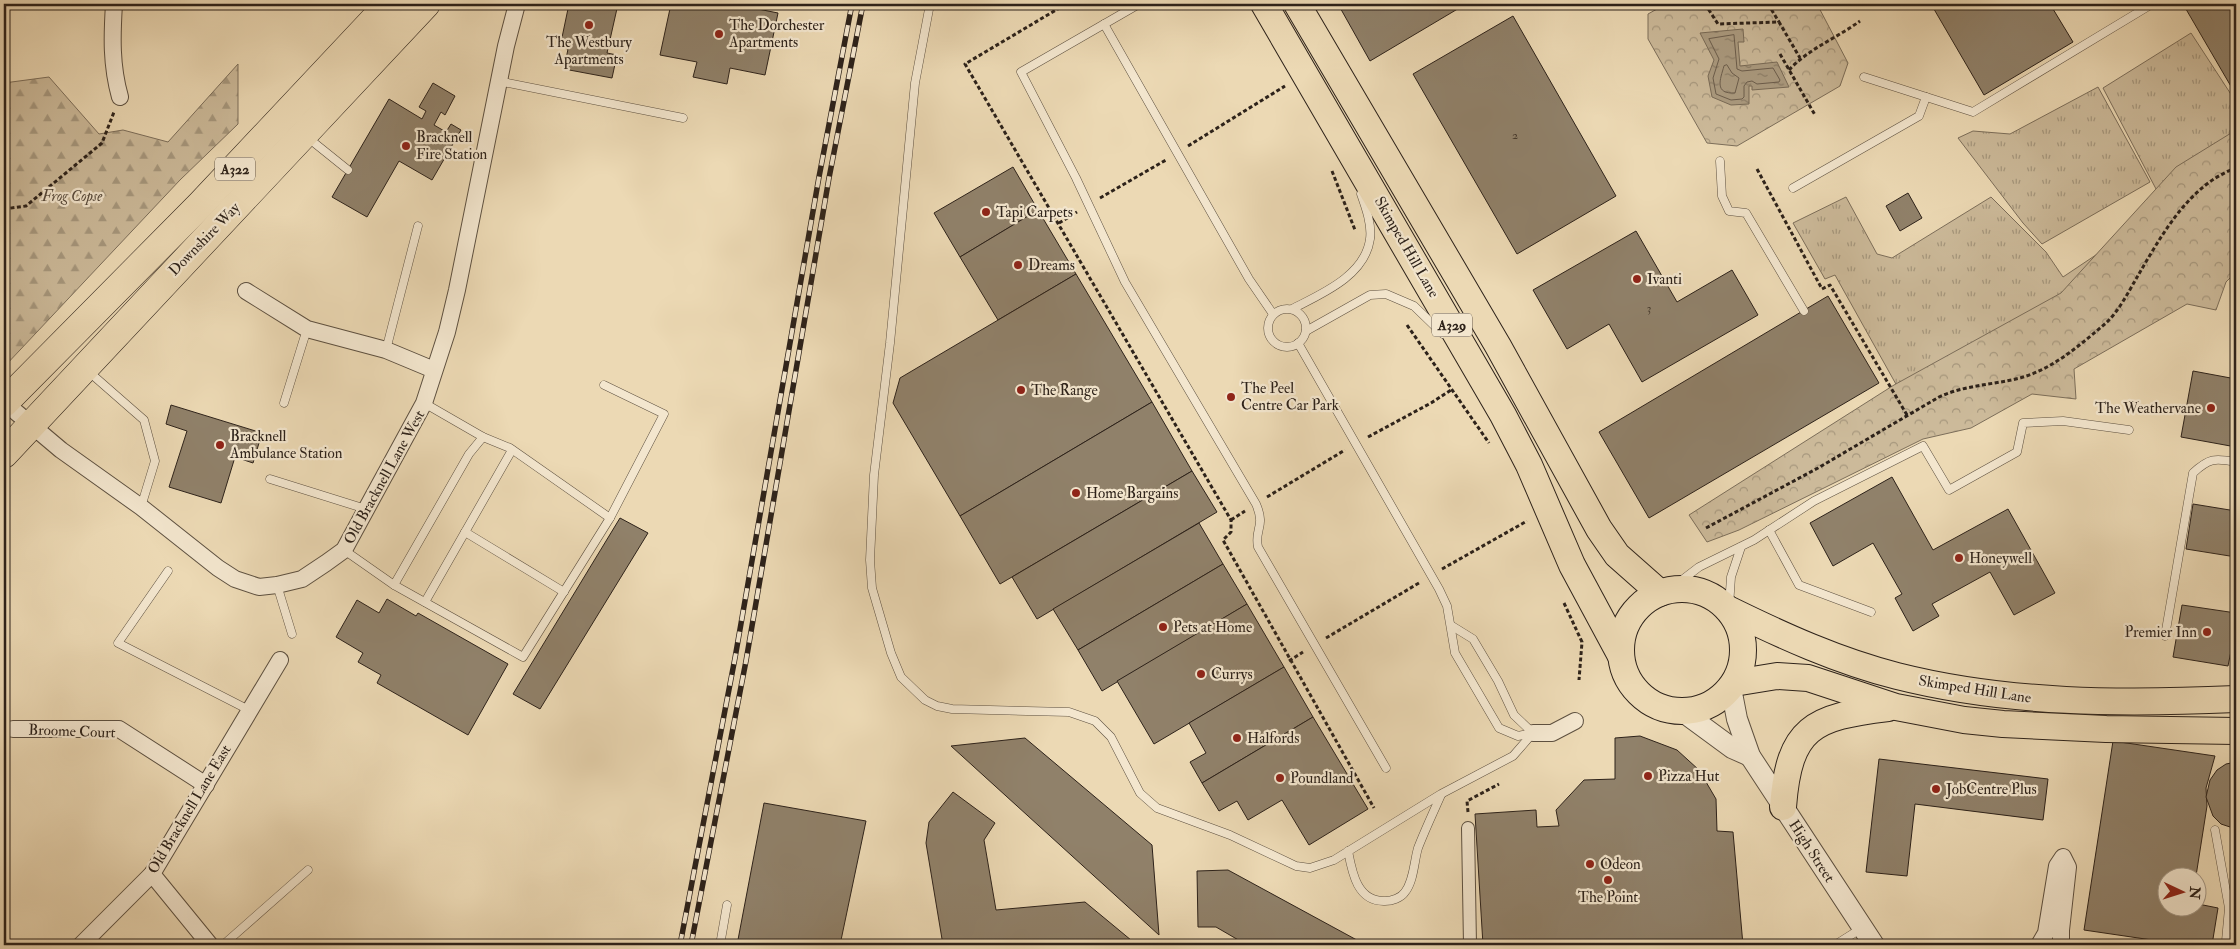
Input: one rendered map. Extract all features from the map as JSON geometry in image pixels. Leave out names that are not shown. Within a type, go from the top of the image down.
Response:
[{"type":"highway","name":"Downshire Way","points":[[4,454],[294,126],[389,4]]},
{"type":"highway","name":"Downshire Way","points":[[4,402],[294,126],[426,4]]},
{"type":"main road","name":"Skimped Hill Lane","points":[[1264,4],[1476,364],[1529,465],[1572,565],[1621,656]]},
{"type":"main road","name":"Skimped Hill Lane","points":[[1297,4],[1498,346],[1599,529],[1617,555],[1665,591]]},
{"type":"main road","points":[[1691,589],[1704,592],[1728,609],[1737,621],[1742,634],[1743,658],[1732,686],[1723,696],[1707,706],[1683,712],[1666,709],[1644,698],[1629,680],[1621,656],[1622,636],[1632,615],[1648,599],[1665,591],[1691,589]]},
{"type":"main road","name":"Skimped Hill Lane","points":[[1728,609],[1794,641],[1829,654],[1896,676],[1951,687],[1994,694],[2062,700],[2236,699]]},
{"type":"main road","name":"Skimped Hill Lane","points":[[1732,686],[1777,676],[1808,678],[1896,707],[1964,720],[2022,726],[2236,731]]},
{"type":"main road","points":[[1783,807],[1787,772],[1792,754],[1808,732],[1828,719],[1842,715],[1896,707]]},
{"type":"street","points":[[114,4],[112,49],[114,74],[120,97]]},
{"type":"street","name":"Old Bracknell Lane West","points":[[4,402],[30,426],[235,579],[259,587],[278,585],[302,579],[344,550],[424,402],[447,332],[498,81],[517,4]]},
{"type":"street","points":[[246,291],[307,329],[386,350],[434,370]]},
{"type":"street","name":"Old Bracknell Lane East","points":[[81,945],[152,874],[206,785],[248,710],[280,660]]},
{"type":"street","name":"High Street","points":[[1732,686],[1737,719],[1750,756],[1864,927],[1874,945]]},
{"type":"street","points":[[1683,712],[1732,748],[1750,756]]},
{"type":"street","points":[[1533,733],[1552,732],[1575,721]]},
{"type":"street","name":"Broome Court","points":[[12,729],[118,730],[206,785]]},
{"type":"street","points":[[1468,828],[1470,945]]},
{"type":"street","points":[[2039,945],[2046,933],[2057,866],[2064,857],[2068,867],[2061,945]]},
{"type":"street","points":[[152,874],[210,945]]},
{"type":"lane","points":[[930,4],[915,83],[891,333],[874,475],[871,526],[872,588],[890,653],[901,677],[919,696],[937,706],[952,709],[1069,712],[1095,721],[1111,737],[1134,783],[1146,800],[1168,813],[1230,836],[1296,866],[1310,868],[1323,865],[1441,794],[1513,756],[1533,733]]},
{"type":"lane","points":[[1139,4],[1021,72],[1076,178],[1125,282],[1256,504],[1261,520],[1257,539],[1258,547],[1386,768]]},
{"type":"lane","points":[[1864,76],[1972,112],[2152,4]]},
{"type":"lane","points":[[1104,24],[1249,279],[1273,314]]},
{"type":"lane","points":[[498,81],[683,118]]},
{"type":"lane","points":[[1793,188],[1919,116],[1926,97]]},
{"type":"lane","points":[[1335,123],[1354,176]]},
{"type":"lane","points":[[294,126],[348,170]]},
{"type":"lane","points":[[1720,161],[1722,196],[1729,211],[1746,213],[1804,311]]},
{"type":"lane","points":[[1358,184],[1367,210],[1369,225],[1370,239],[1364,256],[1352,274],[1292,309],[1282,309],[1273,314],[1268,324],[1269,335],[1272,340],[1281,346],[1287,347],[1298,344],[1306,330],[1370,295],[1386,294],[1414,306],[1476,364]]},
{"type":"lane","points":[[386,350],[418,226]]},
{"type":"lane","points":[[1292,309],[1301,315],[1306,330]]},
{"type":"lane","points":[[284,402],[307,329]]},
{"type":"lane","points":[[1298,344],[1432,575],[1447,606],[1452,626],[1455,653],[1499,728],[1518,736],[1533,733]]},
{"type":"lane","points":[[83,363],[144,420],[155,461],[140,508]]},
{"type":"lane","points":[[344,550],[394,585],[523,656],[610,518],[664,414],[604,385]]},
{"type":"lane","points":[[424,402],[483,438],[512,450],[610,518]]},
{"type":"lane","points":[[1665,591],[1698,567],[1741,547],[1814,501],[1923,446],[1949,490],[2017,452],[2023,423],[2064,421],[2129,430]]},
{"type":"lane","points":[[394,585],[470,454],[483,438]]},
{"type":"lane","points":[[425,602],[512,450]]},
{"type":"lane","points":[[2165,636],[2193,473],[2205,462],[2218,459],[2236,462]]},
{"type":"lane","points":[[270,479],[366,509]]},
{"type":"lane","points":[[1769,530],[1799,585],[1871,612]]},
{"type":"lane","points":[[465,532],[564,592]]},
{"type":"lane","points":[[1728,609],[1732,577],[1741,547]]},
{"type":"lane","points":[[168,571],[118,643],[248,710]]},
{"type":"lane","points":[[278,585],[292,634]]},
{"type":"lane","points":[[1452,626],[1473,639],[1498,681],[1514,715],[1533,733]]},
{"type":"lane","points":[[1348,851],[1353,876],[1366,895],[1380,901],[1393,900],[1400,896],[1406,892],[1410,883],[1418,849],[1441,794]]},
{"type":"lane","points":[[2214,830],[2229,908],[2226,941],[2228,945]]},
{"type":"lane","points":[[223,945],[308,870]]},
{"type":"lane","points":[[720,945],[728,905]]},
{"type":"lane","points":[[1835,945],[1864,927]]},
{"type":"path","points":[[1066,4],[965,64],[1230,520],[1231,532],[1222,540],[1374,808]]},
{"type":"path","points":[[1706,4],[1718,24],[1778,22]]},
{"type":"path","points":[[1768,4],[1800,58]]},
{"type":"path","points":[[1789,70],[1800,58],[1842,34],[1860,21]]},
{"type":"path","points":[[1780,54],[1814,115]]},
{"type":"path","points":[[1274,94],[1286,86]]},
{"type":"path","points":[[4,209],[26,206],[102,143],[120,97]]},
{"type":"path","points":[[1706,528],[1818,468],[1907,415],[1954,390],[2020,378],[2053,365],[2108,321],[2126,296],[2164,233],[2193,198],[2221,174],[2236,168]]},
{"type":"path","points":[[1756,169],[1822,289],[1830,285],[1907,415]]},
{"type":"path","points":[[1407,325],[1490,444]]},
{"type":"path","points":[[1230,520],[1341,452],[1357,446],[1367,438],[1451,390]]},
{"type":"path","points":[[1289,661],[1526,520],[1530,529]]},
{"type":"path","points":[[1561,597],[1582,642],[1579,680]]},
{"type":"path","points":[[1468,828],[1467,801],[1499,784]]},
{"type":"green space","points":[[1666,4],[1817,4],[1848,63],[1840,86],[1737,146],[1707,143],[1648,39],[1648,14]]},
{"type":"green space","points":[[2191,33],[2236,102],[2236,156],[2134,263],[1902,395],[1835,275],[1825,279],[1793,223],[1846,197],[1877,254],[1892,258],[1991,197],[2046,252],[2063,277],[2166,208],[2103,88]]},
{"type":"green space","name":"Frog Copse","points":[[238,64],[238,124],[180,180],[4,367],[4,83],[49,77],[99,134],[123,130],[168,142]]},
{"type":"green space","points":[[2098,87],[2150,182],[2042,244],[2023,223],[1958,138],[1973,131],[2010,134]]},
{"type":"green space","points":[[2236,130],[2236,272],[2226,282],[2216,310],[2187,304],[2074,369],[2076,399],[2032,394],[1971,428],[1923,439],[1739,530],[1707,542],[1689,515],[1894,385],[2061,293],[2176,167]]},
{"type":"water","points":[[1743,29],[1744,42],[1738,42],[1740,66],[1777,62],[1789,87],[1752,90],[1752,86],[1749,86],[1749,104],[1731,105],[1712,97],[1708,76],[1714,60],[1700,33]]},
{"type":"building","name":"The Westbury Apartments","points":[[569,4],[618,4],[607,53],[617,55],[612,78],[564,69],[568,49],[560,47]]},
{"type":"building","name":"The Dorchester Apartments","points":[[671,4],[743,4],[743,6],[778,13],[765,75],[730,68],[727,84],[693,77],[697,62],[660,55]]},
{"type":"building","points":[[1338,4],[1466,4],[1370,61]]},
{"type":"building","points":[[1931,4],[2050,4],[2073,42],[1984,95]]},
{"type":"building","points":[[2183,4],[2236,4],[2236,95]]},
{"type":"building","points":[[1513,16],[1616,196],[1517,254],[1413,74]]},
{"type":"building","name":"Bracknell Fire Station","points":[[433,83],[455,96],[445,115],[441,112],[434,125],[446,132],[451,124],[461,130],[432,180],[399,161],[367,217],[332,197],[389,99],[422,119],[426,111],[419,107]]},
{"type":"building","name":"Tapi Carpets","points":[[1013,167],[1038,210],[960,257],[934,213]]},
{"type":"building","points":[[1908,193],[1922,218],[1900,231],[1886,206]]},
{"type":"building","name":"Dreams","points":[[1038,210],[1076,274],[998,320],[960,257]]},
{"type":"building","points":[[1636,231],[1677,302],[1732,270],[1758,315],[1642,382],[1609,324],[1567,349],[1533,290]]},
{"type":"building","name":"The Range","points":[[1076,274],[1152,402],[960,516],[893,403],[900,378]]},
{"type":"building","points":[[1828,296],[1879,383],[1649,518],[1599,432]]},
{"type":"building","name":"The Weathervane","points":[[2193,371],[2236,379],[2236,447],[2181,437]]},
{"type":"building","name":"Home Bargains","points":[[1152,402],[1192,471],[1000,584],[960,516]]},
{"type":"building","name":"Bracknell Ambulance Station","points":[[171,405],[262,433],[253,463],[235,457],[221,503],[169,487],[187,431],[166,424]]},
{"type":"building","points":[[1192,471],[1217,512],[1037,619],[1012,577]]},
{"type":"building","name":"Honeywell","points":[[1892,477],[1933,550],[2008,509],[2055,593],[2014,615],[1990,572],[1932,604],[1939,616],[1913,631],[1895,598],[1902,594],[1873,543],[1833,566],[1810,523]]},
{"type":"building","points":[[2193,504],[2236,511],[2236,557],[2186,549]]},
{"type":"building","points":[[620,518],[648,533],[540,709],[513,694]]},
{"type":"building","points":[[1199,523],[1223,564],[1078,650],[1053,609]]},
{"type":"building","name":"Pets at Home","points":[[1223,564],[1247,604],[1102,691],[1078,650]]},
{"type":"building","points":[[387,599],[416,616],[418,613],[508,664],[468,735],[377,683],[381,675],[358,662],[363,653],[336,637],[357,600],[379,613]]},
{"type":"building","name":"Currys","points":[[1247,604],[1284,667],[1154,744],[1117,681]]},
{"type":"building","name":"Premier Inn","points":[[2182,605],[2236,613],[2236,652],[2231,651],[2228,666],[2173,657]]},
{"type":"building","name":"Halfords","points":[[1284,667],[1313,717],[1202,783],[1190,762],[1206,753],[1189,723]]},
{"type":"building","name":"Poundland","points":[[1313,717],[1368,809],[1309,845],[1282,800],[1248,820],[1237,801],[1219,811],[1202,783]]},
{"type":"building","name":"The Point","points":[[1640,736],[1677,750],[1699,770],[1716,799],[1717,831],[1733,832],[1743,945],[1483,945],[1475,814],[1536,810],[1537,827],[1559,826],[1556,810],[1584,780],[1615,779],[1615,738]]},
{"type":"building","points":[[1025,738],[1152,845],[1159,935],[951,746]]},
{"type":"building","points":[[2113,741],[2215,756],[2206,788],[2207,806],[2198,866],[2158,866],[2158,916],[2208,916],[2208,906],[2218,908],[2212,945],[2186,945],[2084,930]]},
{"type":"building","points":[[1879,759],[2048,779],[2043,820],[1915,804],[1907,876],[1866,872]]},
{"type":"building","points":[[2236,762],[2236,829],[2221,824],[2213,816],[2206,797],[2210,780],[2217,770],[2226,764]]},
{"type":"building","points":[[953,792],[995,823],[984,840],[996,910],[1085,902],[1137,945],[943,945],[926,843],[929,822]]},
{"type":"building","points":[[764,803],[866,821],[840,945],[737,945]]},
{"type":"building","points":[[1228,870],[1366,945],[1247,945],[1216,927],[1198,927],[1197,871]]},
{"type":"railway","points":[[680,945],[735,658],[819,177],[852,4]]},
{"type":"railway","points":[[691,945],[746,661],[829,178],[863,4]]},
{"type":"place","name":"The Westbury Apartments","points":[[589,25]]},
{"type":"place","name":"The Dorchester Apartments","points":[[719,34]]},
{"type":"place","name":"Bracknell Fire Station","points":[[406,146]]},
{"type":"place","name":"Tapi Carpets","points":[[986,212]]},
{"type":"place","name":"Dreams","points":[[1018,265]]},
{"type":"place","name":"Ivanti","points":[[1637,279]]},
{"type":"place","name":"The Range","points":[[1021,390]]},
{"type":"place","name":"The Peel Centre Car Park","points":[[1231,397]]},
{"type":"place","name":"The Weathervane","points":[[2211,408]]},
{"type":"place","name":"Bracknell Ambulance Station","points":[[220,445]]},
{"type":"place","name":"Home Bargains","points":[[1076,493]]},
{"type":"place","name":"Honeywell","points":[[1959,558]]},
{"type":"place","name":"Pets at Home","points":[[1163,627]]},
{"type":"place","name":"Premier Inn","points":[[2207,632]]},
{"type":"place","name":"Currys","points":[[1201,674]]},
{"type":"place","name":"Halfords","points":[[1237,738]]},
{"type":"place","name":"Pizza Hut","points":[[1648,776]]},
{"type":"place","name":"Poundland","points":[[1280,778]]},
{"type":"place","name":"JobCentre Plus","points":[[1936,789]]},
{"type":"place","name":"Odeon","points":[[1590,864]]},
{"type":"place","name":"The Point","points":[[1608,880]]}]
